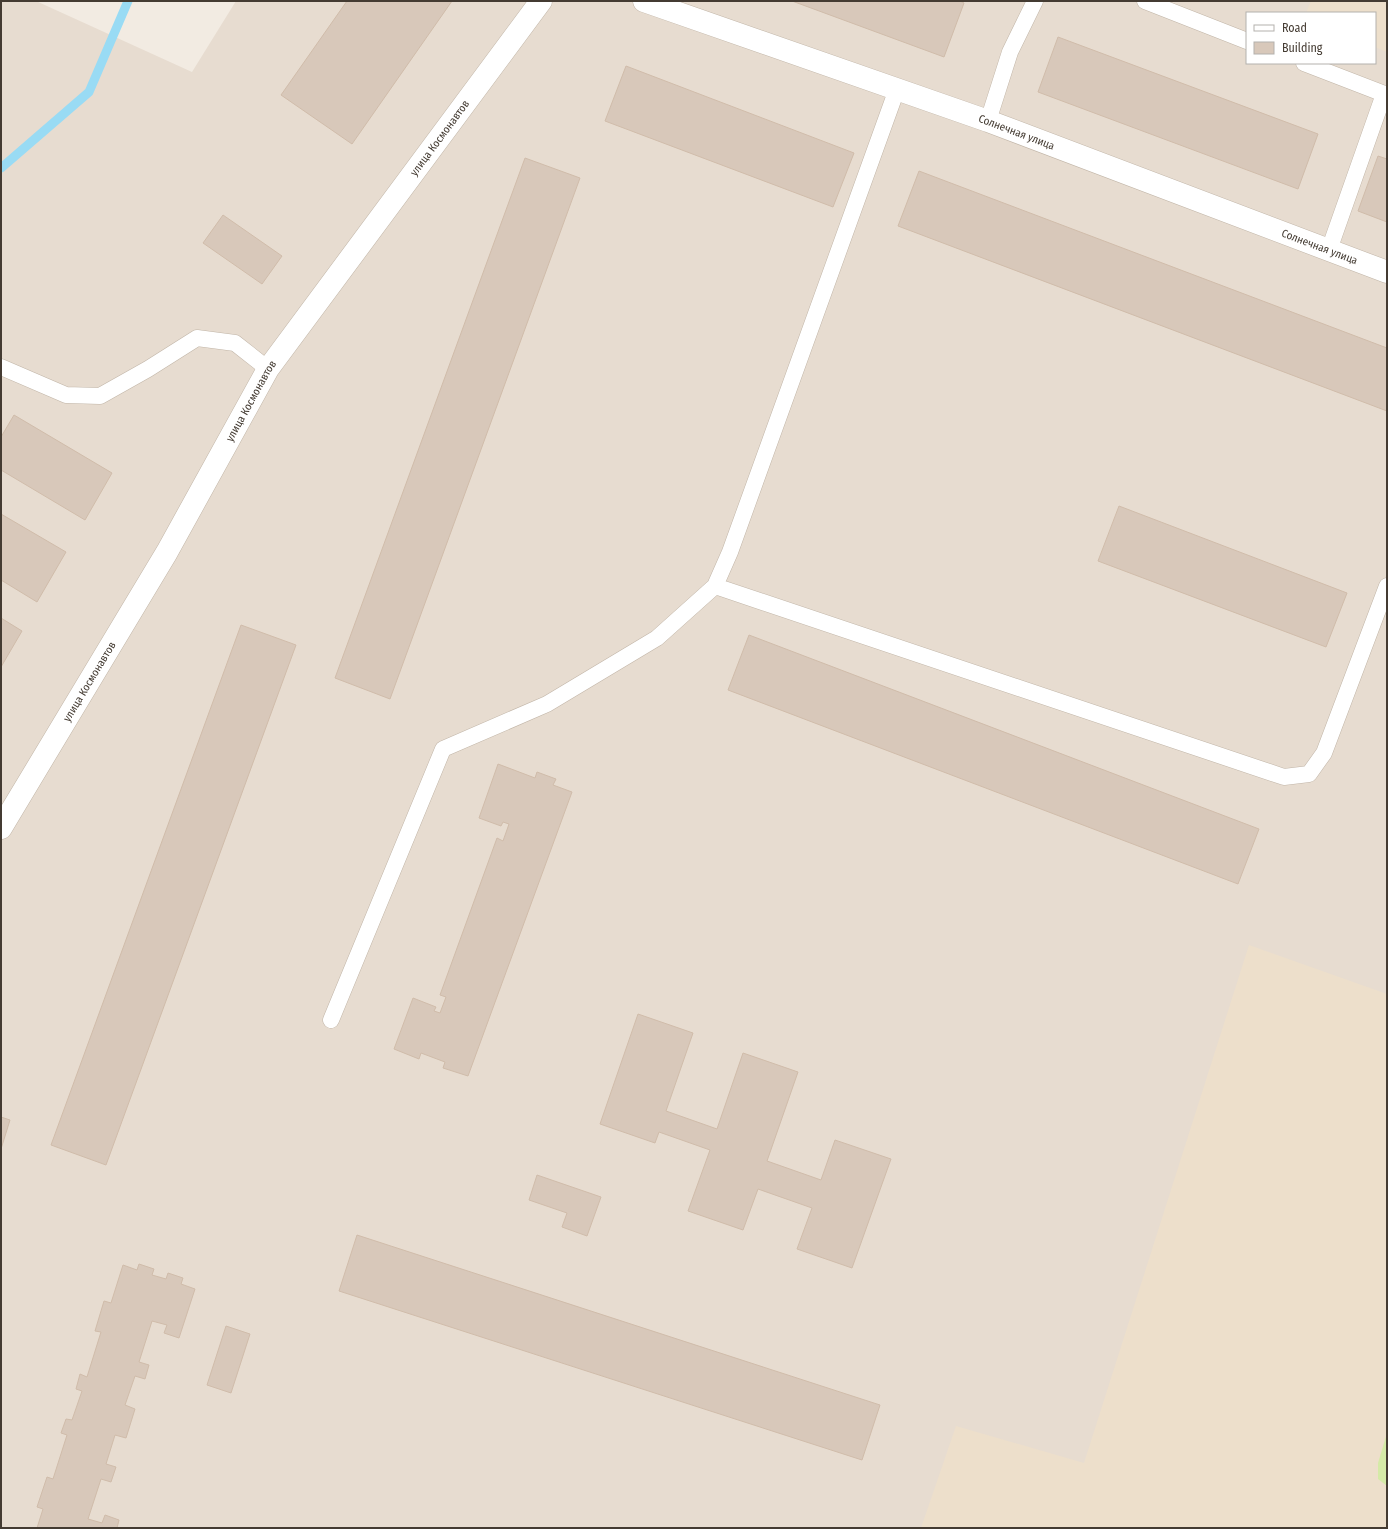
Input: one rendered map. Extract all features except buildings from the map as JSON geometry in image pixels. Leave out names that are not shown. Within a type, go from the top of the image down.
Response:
[{"type":"street","name":"улица Космонавтов","points":[[1,828],[167,552],[268,369],[541,1]]},
{"type":"street","name":"Солнечная улица","points":[[644,1],[988,121],[1387,272]]},
{"type":"lane","points":[[988,121],[1010,52],[1035,1]]},
{"type":"lane","points":[[1145,1],[1246,41]]},
{"type":"lane","points":[[1307,64],[1386,95],[1329,250]]},
{"type":"lane","points":[[331,1020],[443,749],[547,704],[650,643],[715,586],[730,552],[897,89]]},
{"type":"lane","points":[[1,367],[66,395],[100,396],[148,369],[197,338],[235,343],[268,369]]},
{"type":"lane","points":[[715,586],[1284,777],[1309,774],[1324,754],[1387,586]]},
{"type":"shaded area","points":[[1,1],[36,1],[192,72],[236,1],[1387,1],[1387,1528],[1,1528]]},
{"type":"shaded area","points":[[1311,1],[1387,1],[1387,52],[1376,47],[1376,12],[1306,12]]},
{"type":"shaded area","points":[[1249,945],[1387,994],[1387,1528],[921,1528],[956,1426],[1084,1463]]},
{"type":"green space","points":[[1387,1433],[1387,1486],[1378,1479],[1378,1463]]},
{"type":"waterway","points":[[1,168],[89,92],[128,1]]}]
